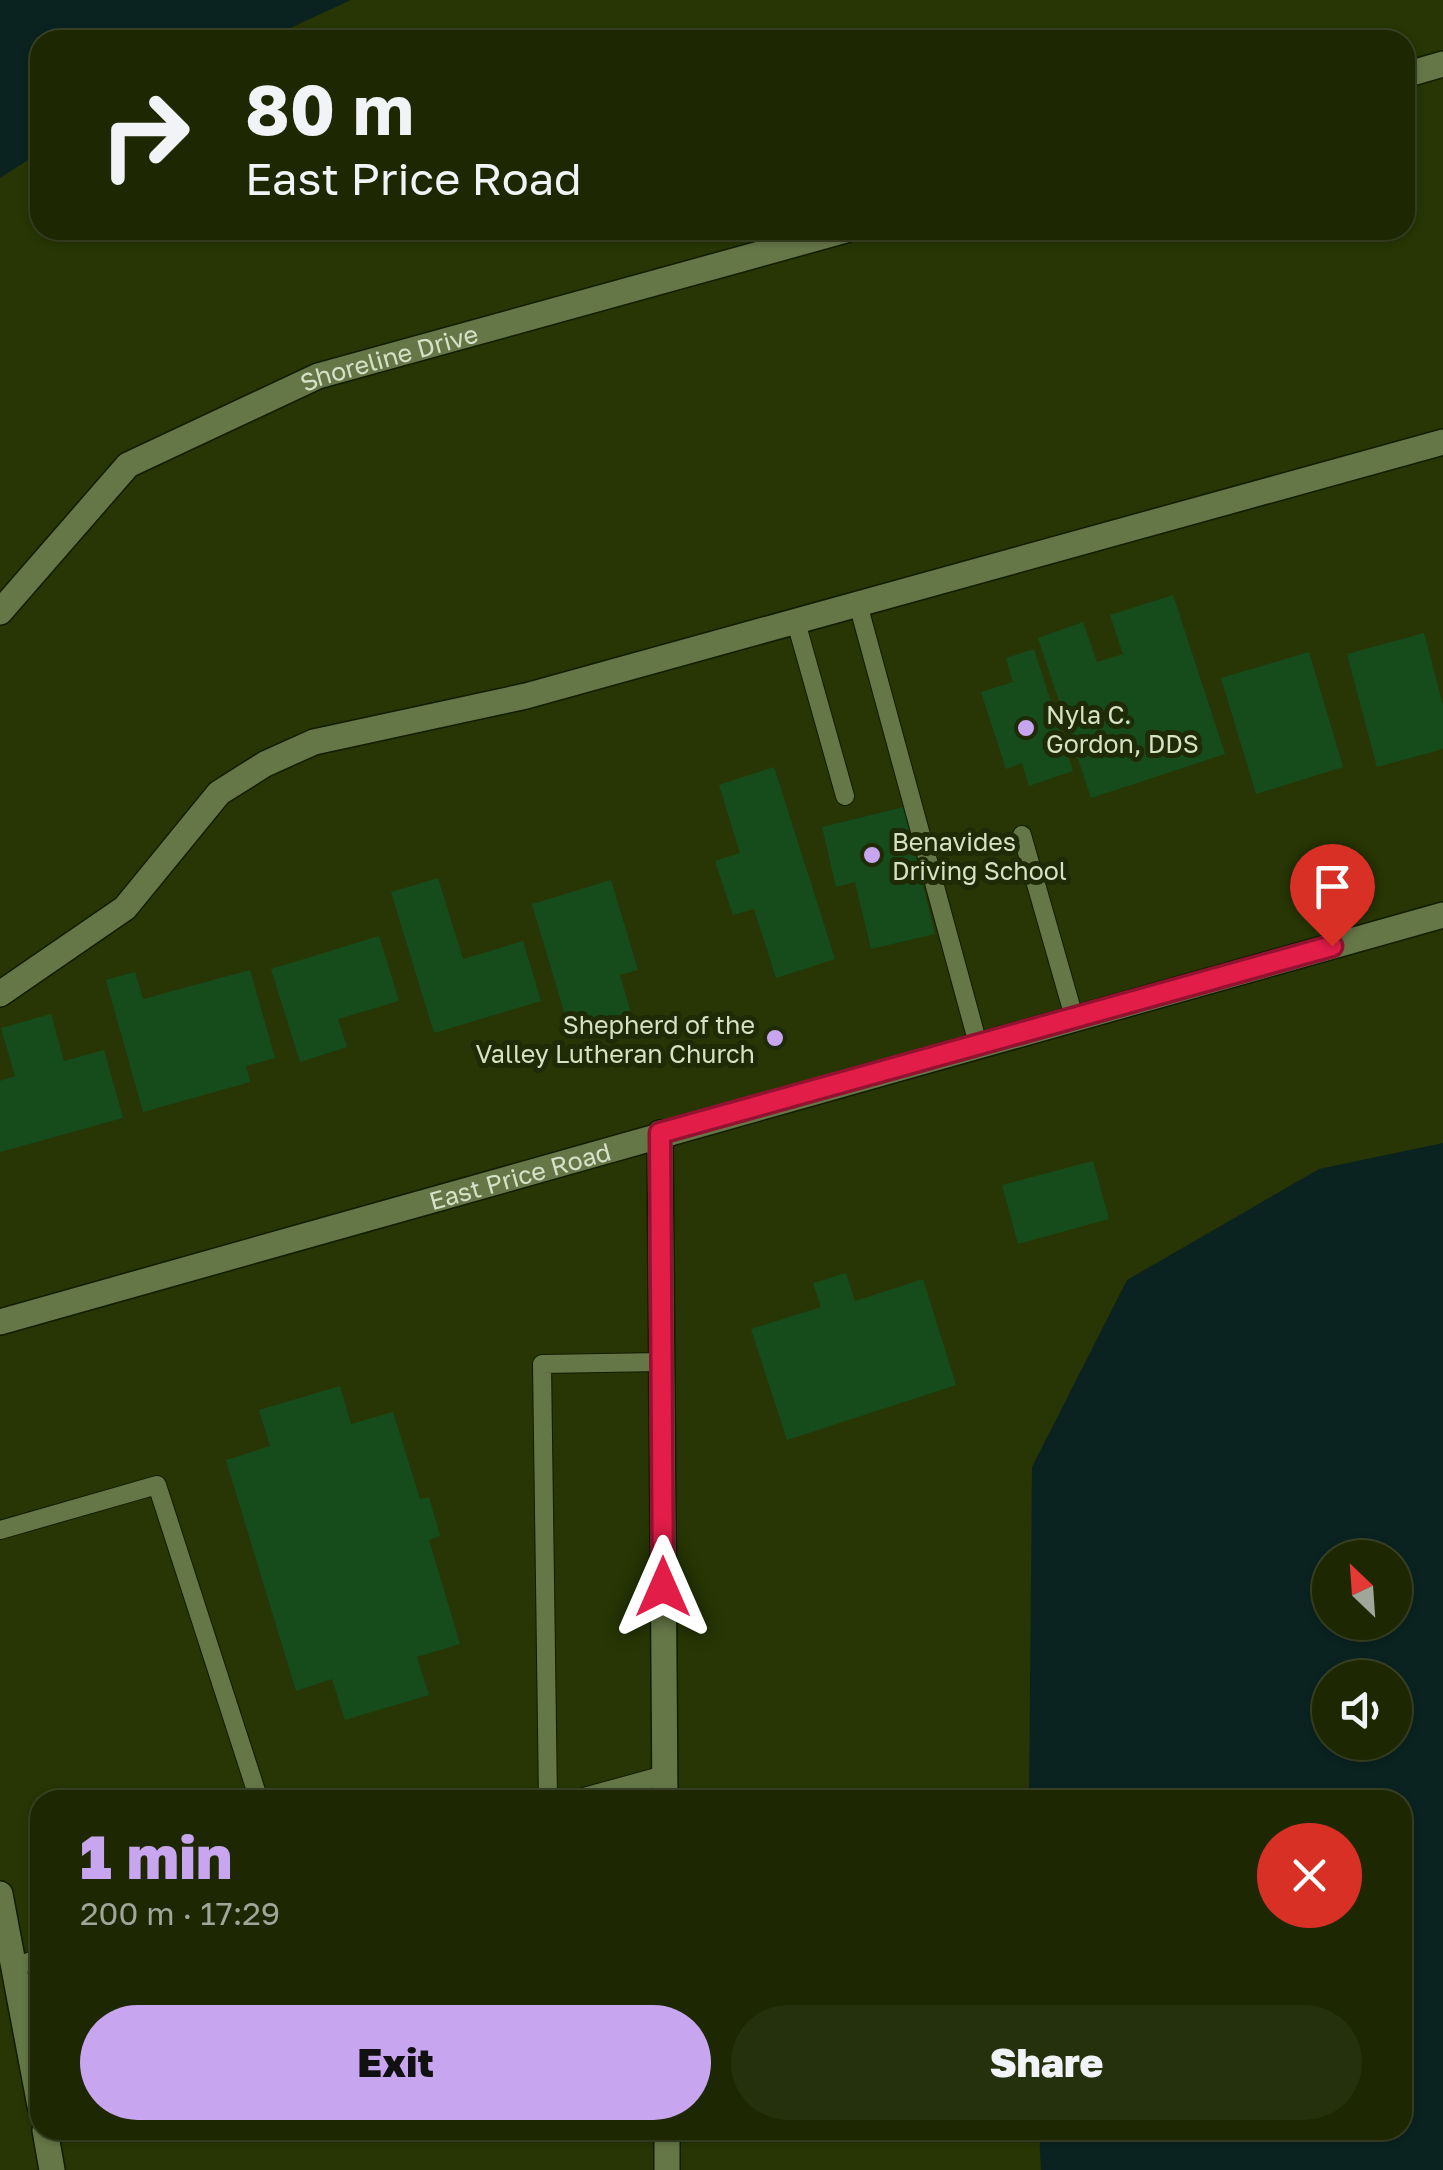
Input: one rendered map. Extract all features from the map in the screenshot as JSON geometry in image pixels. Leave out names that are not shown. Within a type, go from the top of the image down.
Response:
[{"type":"street","points":[[1415,72],[1443,64]]},
{"type":"street","name":"Shoreline Drive","points":[[0,612],[128,465],[318,376],[810,240]]},
{"type":"street","points":[[0,994],[125,908],[219,792],[265,764],[314,742],[526,696],[1443,442]]},
{"type":"street","name":"East Price Road","points":[[0,1322],[1443,915]]},
{"type":"street","points":[[660,1133],[664,1787]]},
{"type":"street","points":[[0,1894],[30,2052]]},
{"type":"street","points":[[46,2140],[52,2170]]},
{"type":"street","points":[[667,2140],[667,2170]]},
{"type":"lane","points":[[858,604],[978,1044]]},
{"type":"lane","points":[[796,622],[845,796]]},
{"type":"lane","points":[[1022,836],[1074,1018]]},
{"type":"lane","points":[[548,1790],[542,1364],[662,1362]]},
{"type":"lane","points":[[0,1530],[158,1485],[256,1790]]},
{"type":"lane","points":[[14,1966],[30,1961]]},
{"type":"water","points":[[0,0],[351,0],[286,30],[30,30],[30,158],[0,178]]},
{"type":"water","points":[[1443,1143],[1443,2170],[1041,2170],[1040,2140],[1412,2140],[1412,1790],[1029,1790],[1032,1467],[1127,1280],[1319,1169]]},
{"type":"building","points":[[1173,595],[1225,754],[1091,798],[1038,638],[1083,622],[1097,662],[1123,654],[1110,615]]},
{"type":"building","points":[[1424,633],[1443,705],[1443,749],[1377,767],[1347,654]]},
{"type":"building","name":"Nyla C. Gordon, DDS","points":[[1034,649],[1073,771],[1029,786],[1022,763],[1006,769],[981,692],[1013,682],[1006,658]]},
{"type":"building","points":[[1309,652],[1343,767],[1256,794],[1221,678]]},
{"type":"building","points":[[774,767],[835,959],[776,978],[754,909],[733,915],[715,861],[740,853],[719,785]]},
{"type":"building","name":"Benavides Driving School","points":[[904,807],[935,934],[871,949],[855,882],[836,887],[822,827]]},
{"type":"building","points":[[438,878],[463,959],[523,941],[541,1001],[434,1033],[391,892]]},
{"type":"building","points":[[611,880],[638,970],[620,975],[631,1013],[570,1032],[532,904]]},
{"type":"building","points":[[379,936],[399,1001],[338,1019],[347,1047],[300,1062],[271,969]]},
{"type":"building","points":[[250,970],[275,1058],[246,1066],[250,1082],[143,1112],[106,980],[135,972],[143,999]]},
{"type":"building","points":[[51,1014],[64,1061],[104,1050],[123,1118],[0,1152],[0,1081],[15,1076],[1,1028]]},
{"type":"building","points":[[1093,1161],[1109,1219],[1018,1244],[1002,1185]]},
{"type":"building","points":[[846,1273],[855,1301],[923,1279],[956,1385],[787,1440],[751,1329],[821,1307],[813,1283]]},
{"type":"building","points":[[340,1386],[351,1424],[393,1412],[420,1499],[429,1497],[440,1536],[429,1540],[460,1644],[417,1657],[429,1695],[345,1720],[332,1679],[296,1691],[226,1460],[270,1446],[259,1410]]},
{"type":"place","name":"Nyla C. Gordon, DDS","points":[[1026,728]]},
{"type":"place","name":"Benavides Driving School","points":[[872,855]]},
{"type":"place","name":"Shepherd of the Valley Lutheran Church","points":[[775,1038]]},
{"type":"route","points":[[663,1587],[660,1133],[1332,946]]}]
